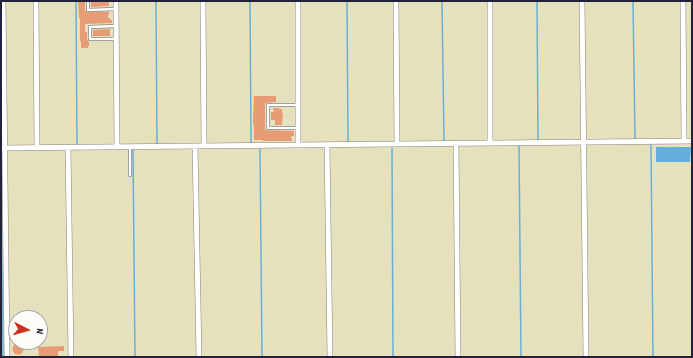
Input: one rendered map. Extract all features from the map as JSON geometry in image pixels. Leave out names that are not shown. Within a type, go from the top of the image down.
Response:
[{"type":"street","points":[[3,1],[3,148],[7,357]]},
{"type":"street","points":[[36,1],[37,148]]},
{"type":"street","points":[[116,1],[117,147]]},
{"type":"street","points":[[203,1],[204,146]]},
{"type":"street","points":[[298,1],[298,145]]},
{"type":"street","points":[[396,1],[397,144]]},
{"type":"street","points":[[490,1],[490,143]]},
{"type":"street","points":[[582,1],[586,357]]},
{"type":"street","points":[[683,1],[684,141]]},
{"type":"street","points":[[3,148],[692,141]]},
{"type":"street","points":[[456,144],[458,357]]},
{"type":"street","points":[[328,145],[330,357]]},
{"type":"street","points":[[196,146],[199,357]]},
{"type":"street","points":[[68,148],[71,357]]},
{"type":"lane","points":[[88,1],[88,10],[116,9]]},
{"type":"lane","points":[[116,26],[90,27],[90,40],[116,39]]},
{"type":"lane","points":[[298,105],[268,105],[268,128],[298,128]]},
{"type":"lane","points":[[130,147],[130,175]]},
{"type":"water","points":[[656,147],[691,147],[690,162],[656,162]]},
{"type":"building","points":[[78,1],[85,1],[86,12],[109,12],[108,18],[112,20],[112,23],[85,24],[85,32],[87,32],[87,39],[89,42],[88,48],[81,48]]},
{"type":"building","points":[[91,1],[109,1],[109,6],[91,7]]},
{"type":"building","points":[[110,29],[110,36],[93,36],[93,30]]},
{"type":"building","points":[[254,96],[276,96],[276,102],[265,103],[265,130],[294,131],[294,136],[291,136],[292,141],[254,140]]},
{"type":"building","points":[[273,108],[282,109],[282,125],[275,125],[275,120],[271,120],[271,112],[274,112]]},
{"type":"building","points":[[64,346],[64,351],[58,351],[58,357],[39,357],[38,350],[48,350],[48,347]]},
{"type":"building","points":[[24,350],[22,353],[18,355],[13,351]]},
{"type":"waterway","points":[[76,1],[77,145]]},
{"type":"waterway","points":[[156,1],[157,144]]},
{"type":"waterway","points":[[250,1],[251,143]]},
{"type":"waterway","points":[[347,1],[348,142]]},
{"type":"waterway","points":[[442,1],[444,141]]},
{"type":"waterway","points":[[537,1],[538,140]]},
{"type":"waterway","points":[[633,1],[635,139]]},
{"type":"waterway","points":[[651,145],[653,357]]},
{"type":"waterway","points":[[519,146],[521,357]]},
{"type":"waterway","points":[[392,148],[393,357]]},
{"type":"waterway","points":[[260,149],[262,357]]},
{"type":"waterway","points":[[133,150],[135,357]]},
{"type":"waterway","points":[[1,182],[3,357]]}]
